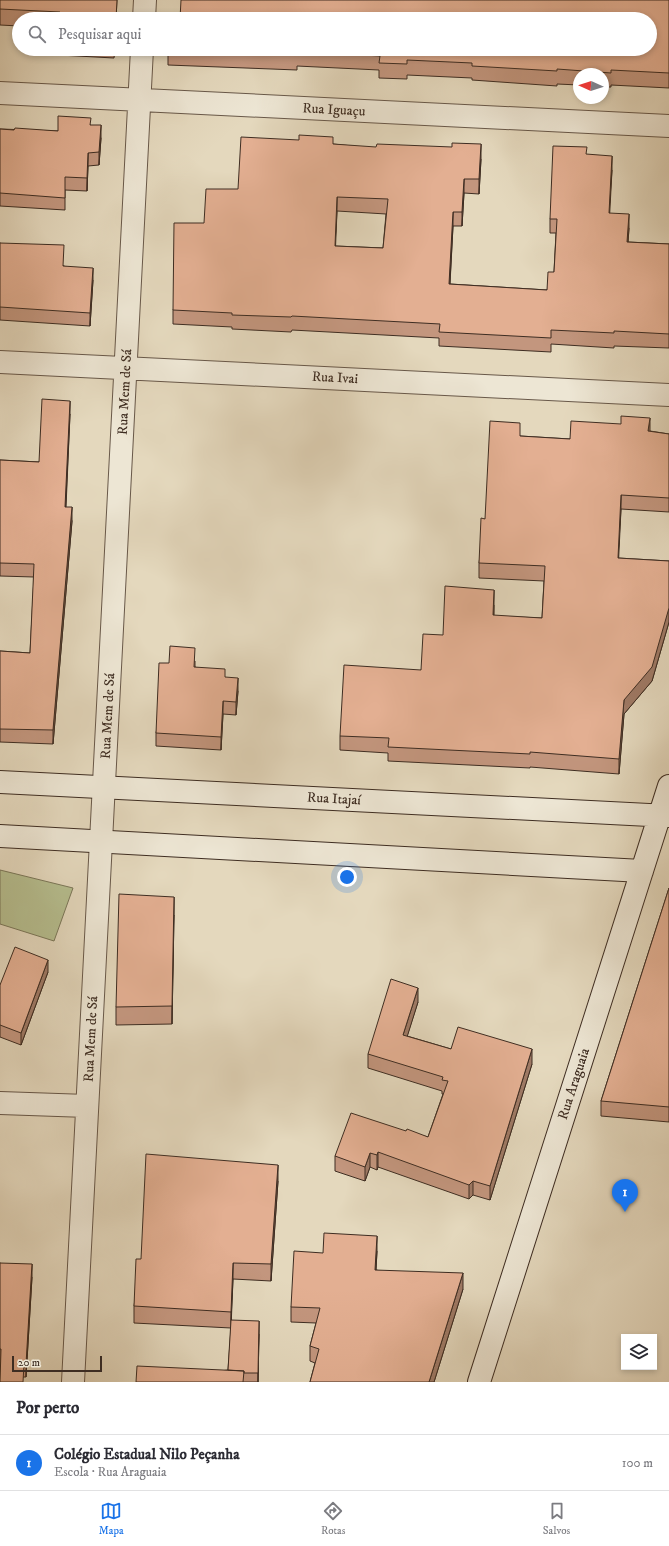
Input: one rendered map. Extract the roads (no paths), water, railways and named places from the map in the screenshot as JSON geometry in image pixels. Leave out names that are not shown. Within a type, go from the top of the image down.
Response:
[{"type":"street","points":[[144,12],[145,0]]},
{"type":"street","name":"Rua Mem de Sá","points":[[73,1382],[142,56]]},
{"type":"street","name":"Rua Iguaçu","points":[[0,93],[669,126]]},
{"type":"street","name":"Rua Ivai","points":[[0,362],[669,395]]},
{"type":"street","name":"Rua Itajaí","points":[[0,782],[664,816]]},
{"type":"street","name":"Rua Araguaia","points":[[479,1382],[642,871],[664,816],[669,786]]},
{"type":"street","points":[[0,836],[642,871]]},
{"type":"street","points":[[0,1103],[87,1106]]},
{"type":"place","name":"Colégio Estadual Nilo Peçanha","points":[[625,1212]]}]
